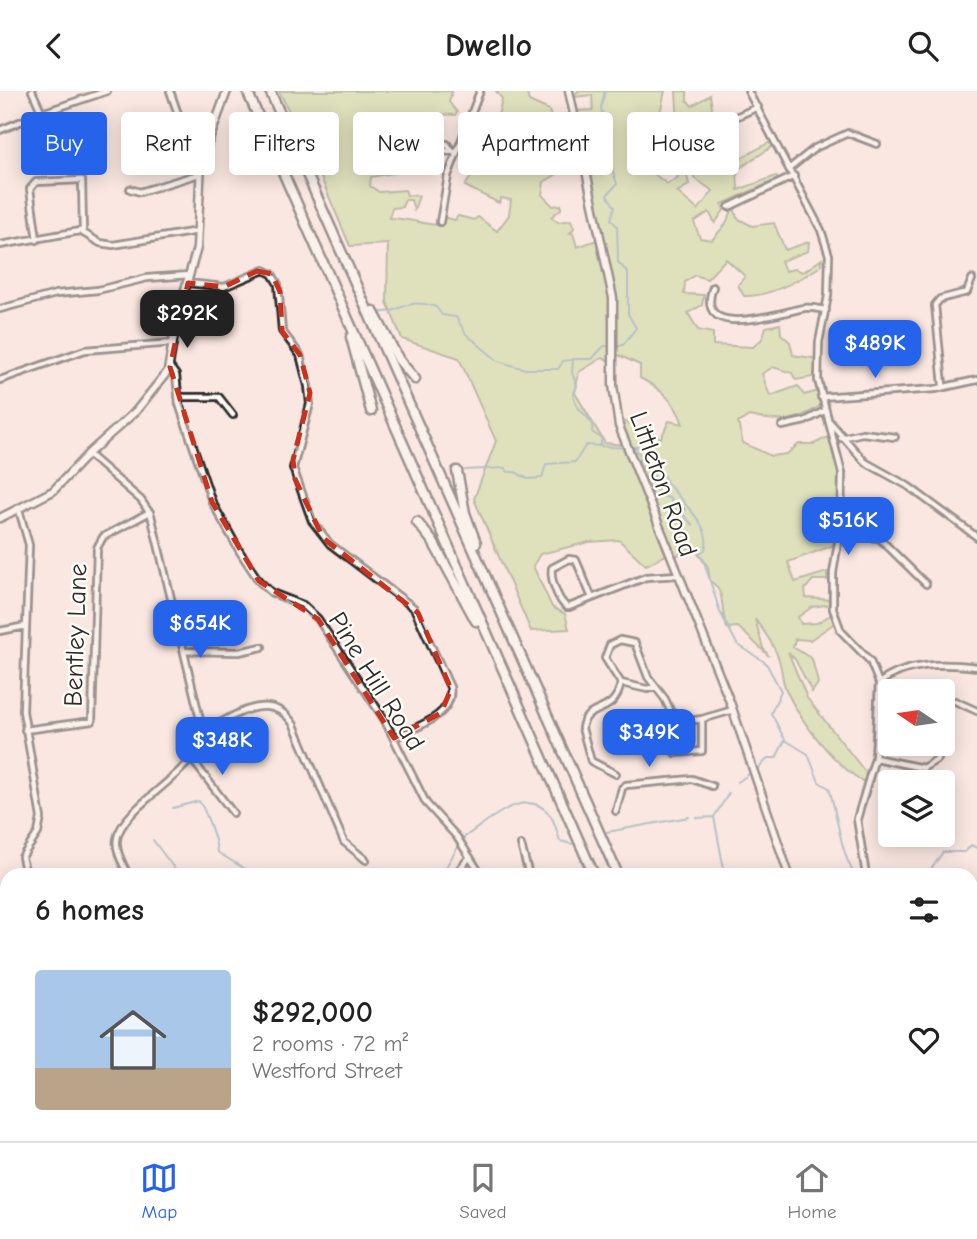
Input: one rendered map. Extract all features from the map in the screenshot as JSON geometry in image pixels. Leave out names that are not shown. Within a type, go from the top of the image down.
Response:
[{"type":"highway","points":[[247,91],[591,868]]},
{"type":"highway","points":[[270,91],[615,868]]},
{"type":"highway","points":[[344,255],[399,360],[415,379]]},
{"type":"highway","points":[[339,297],[361,366],[371,411]]},
{"type":"highway","points":[[457,471],[465,513],[503,617]]},
{"type":"highway","points":[[418,522],[492,645]]},
{"type":"main road","points":[[215,124],[227,91]]},
{"type":"main road","name":"Littleton Road","points":[[569,91],[613,298],[615,404],[622,434],[733,710],[787,868]]},
{"type":"main road","points":[[0,518],[53,491],[88,454],[136,411],[170,367],[177,317],[191,275],[198,231],[199,175]]},
{"type":"street","points":[[32,91],[42,112]]},
{"type":"street","points":[[45,112],[107,91]]},
{"type":"street","points":[[170,91],[177,112]]},
{"type":"street","points":[[440,222],[454,151],[480,91]]},
{"type":"street","points":[[748,91],[790,168],[828,249],[826,310],[819,347],[818,387],[830,421],[842,473],[839,535],[833,573],[835,618],[847,640],[873,665],[878,680]]},
{"type":"street","points":[[739,114],[758,107]]},
{"type":"street","points":[[0,130],[21,122]]},
{"type":"street","points":[[790,168],[815,148],[848,133],[877,144]]},
{"type":"street","points":[[130,189],[139,192],[196,175]]},
{"type":"street","points":[[729,207],[794,176]]},
{"type":"street","points":[[37,240],[30,190],[36,182],[82,180],[83,232]]},
{"type":"street","points":[[0,245],[83,232],[97,242],[110,245],[198,231]]},
{"type":"street","points":[[188,283],[224,287],[264,270],[272,274],[276,281],[281,296],[282,331],[300,355],[310,393],[293,468],[312,521],[330,544],[413,606],[451,689],[450,701],[443,712],[394,738]]},
{"type":"street","points":[[0,309],[56,294],[98,291],[147,278],[191,275]]},
{"type":"street","points":[[943,385],[935,305],[940,299],[967,292],[972,279]]},
{"type":"street","points":[[713,287],[710,305],[715,313],[724,319],[769,319],[807,308],[826,310]]},
{"type":"street","points":[[0,380],[85,350],[174,343]]},
{"type":"street","name":"Pine Hill Road","points":[[170,367],[176,375],[178,397],[212,502],[249,567],[272,593],[303,605],[318,619],[363,684],[429,807],[454,833],[477,868]]},
{"type":"street","points":[[821,397],[935,389],[943,385],[977,380]]},
{"type":"street","points":[[178,397],[219,397],[233,415]]},
{"type":"street","points":[[782,426],[805,421],[826,410]]},
{"type":"street","points":[[830,421],[841,438],[865,462],[908,486],[976,535]]},
{"type":"street","points":[[841,438],[862,433],[895,437]]},
{"type":"street","points":[[88,454],[150,512],[204,732],[202,744],[191,758],[122,827],[117,845],[125,868]]},
{"type":"street","points":[[19,510],[29,545],[23,698],[25,730],[41,824],[22,857],[24,868]]},
{"type":"street","name":"Bentley Lane","points":[[25,730],[92,721],[97,548],[103,537],[150,512]]},
{"type":"street","points":[[839,535],[879,538],[926,584]]},
{"type":"street","points":[[592,598],[576,560],[569,559],[552,568],[551,575],[564,606],[592,598],[646,577],[678,575]]},
{"type":"street","points":[[0,631],[26,626]]},
{"type":"street","points":[[657,687],[647,689],[621,683],[605,659],[610,645],[628,641],[635,643],[648,677],[657,687],[676,723],[671,748],[675,753],[702,751],[702,719]]},
{"type":"street","points":[[185,651],[239,652],[262,647]]},
{"type":"street","points":[[884,679],[893,672],[909,668],[944,664],[977,667]]},
{"type":"street","points":[[616,774],[591,761],[582,728],[583,722],[590,714],[614,703],[621,683]]},
{"type":"street","points":[[956,701],[977,711]]},
{"type":"street","points":[[865,868],[857,819],[875,758],[878,702]]},
{"type":"street","points":[[204,732],[250,709],[271,706],[283,711],[294,725],[344,842],[366,860]]},
{"type":"street","points":[[676,723],[733,710]]},
{"type":"street","points":[[191,758],[233,813]]},
{"type":"street","points":[[875,758],[923,768],[938,759]]},
{"type":"street","points":[[615,811],[625,785],[692,779],[712,786]]},
{"type":"street","points":[[521,845],[528,868]]},
{"type":"street","points":[[460,868],[470,857]]},
{"type":"highlighted area","points":[[257,271],[272,274],[280,292],[282,331],[300,355],[310,393],[293,460],[295,479],[323,538],[418,613],[451,689],[441,713],[394,738],[318,619],[259,581],[212,502],[170,367],[188,283],[224,287]]},
{"type":"green space","points":[[279,91],[452,91],[449,102],[457,112],[455,115],[444,114],[444,112],[353,112],[353,175],[382,175],[371,177],[370,186],[379,192],[405,190],[407,195],[419,196],[414,210],[411,200],[405,200],[402,207],[392,208],[389,218],[441,225],[443,217],[455,220],[458,216],[474,220],[478,217],[497,231],[509,215],[511,200],[501,198],[499,203],[465,186],[472,175],[555,175],[544,182],[542,195],[553,206],[561,205],[561,209],[551,217],[558,222],[571,220],[574,228],[570,233],[573,233],[577,247],[597,240],[610,298],[611,361],[602,358],[579,372],[575,393],[605,443],[623,445],[666,555],[646,565],[619,540],[589,542],[540,554],[533,566],[552,607],[565,614],[569,629],[531,631],[474,499],[496,441],[459,358],[402,339],[387,302],[388,244],[350,246],[320,175],[339,175],[339,112],[289,112]]},
{"type":"green space","points":[[496,91],[539,91],[527,94],[529,101],[549,110],[499,112],[502,99]]},
{"type":"green space","points":[[578,91],[665,91],[660,112],[627,112],[627,175],[655,175],[667,184],[678,175],[687,175],[689,185],[677,192],[698,210],[713,191],[693,175],[737,175],[738,190],[776,176],[778,179],[722,204],[724,210],[715,223],[709,212],[694,222],[700,238],[712,240],[725,225],[734,207],[737,218],[752,226],[774,223],[785,250],[809,242],[808,251],[781,261],[785,271],[795,269],[803,272],[822,259],[821,266],[784,286],[764,294],[744,296],[738,285],[745,276],[726,259],[707,279],[695,275],[685,282],[684,294],[704,295],[702,305],[688,313],[698,330],[713,333],[713,345],[753,347],[762,339],[766,327],[780,324],[781,334],[790,342],[793,355],[819,359],[818,376],[796,380],[792,373],[773,367],[762,374],[770,396],[798,386],[804,395],[819,391],[823,404],[804,415],[788,420],[749,416],[738,423],[743,443],[771,456],[787,454],[799,444],[814,444],[832,435],[843,478],[837,544],[788,562],[795,582],[827,572],[827,580],[813,580],[805,589],[806,598],[833,600],[833,604],[812,607],[798,617],[801,624],[817,623],[834,613],[836,622],[810,640],[795,639],[793,647],[812,659],[818,683],[812,692],[795,659],[788,652],[807,698],[870,778],[868,784],[832,755],[799,714],[785,687],[775,649],[755,619],[763,648],[769,656],[738,627],[727,628],[719,590],[710,581],[708,567],[695,546],[674,557],[617,418],[661,438],[669,421],[683,424],[666,397],[640,378],[640,365],[614,353],[615,326],[588,175],[613,175],[613,112],[576,112],[593,110],[592,95],[574,97]]},
{"type":"green space","points":[[676,91],[687,91],[687,100],[692,106],[710,95],[712,109],[705,112],[677,112]]},
{"type":"green space","points":[[770,142],[773,146],[739,169],[739,159]]},
{"type":"waterway","points":[[605,91],[601,108],[608,139],[605,147],[617,184],[607,195],[615,207],[611,219],[617,226],[618,262],[628,273],[628,314],[636,328],[623,345],[616,347]]},
{"type":"waterway","points":[[378,312],[417,304],[436,307],[442,315],[456,317],[466,334],[498,361],[525,369],[558,369],[563,361],[571,360]]},
{"type":"waterway","points":[[611,346],[604,346],[592,359],[573,359],[572,373],[577,386],[573,395],[577,406],[593,424],[592,432],[602,439],[600,446],[625,448]]},
{"type":"waterway","points":[[465,470],[505,468],[508,472],[515,472],[528,479],[542,478],[546,464],[575,462],[586,445],[600,446]]},
{"type":"waterway","points":[[631,447],[643,448],[650,453],[670,487],[699,521],[706,540],[705,550],[698,554],[704,562],[720,612],[737,644],[766,663],[781,691],[771,713],[785,740],[808,754],[819,782],[829,788],[851,868]]},
{"type":"waterway","points":[[634,448],[641,456],[638,463],[654,476],[652,484],[658,488],[656,494],[671,499],[671,508],[685,508]]},
{"type":"waterway","points":[[685,509],[683,515],[693,525]]},
{"type":"waterway","points":[[758,769],[768,758],[776,758],[785,740]]},
{"type":"waterway","points":[[738,782],[749,774]]},
{"type":"waterway","points":[[697,818],[714,817],[729,793]]},
{"type":"waterway","points":[[173,808],[199,801],[210,825],[217,852],[243,868]]},
{"type":"waterway","points":[[463,838],[506,809],[529,803],[540,806],[550,815],[560,841],[572,844]]},
{"type":"waterway","points":[[607,832],[689,817]]},
{"type":"waterway","points":[[714,817],[724,868]]},
{"type":"waterway","points":[[153,840],[174,868]]},
{"type":"waterway","points":[[932,868],[943,852],[965,852],[971,845],[977,848]]},
{"type":"waterway","points":[[445,868],[458,847]]}]
